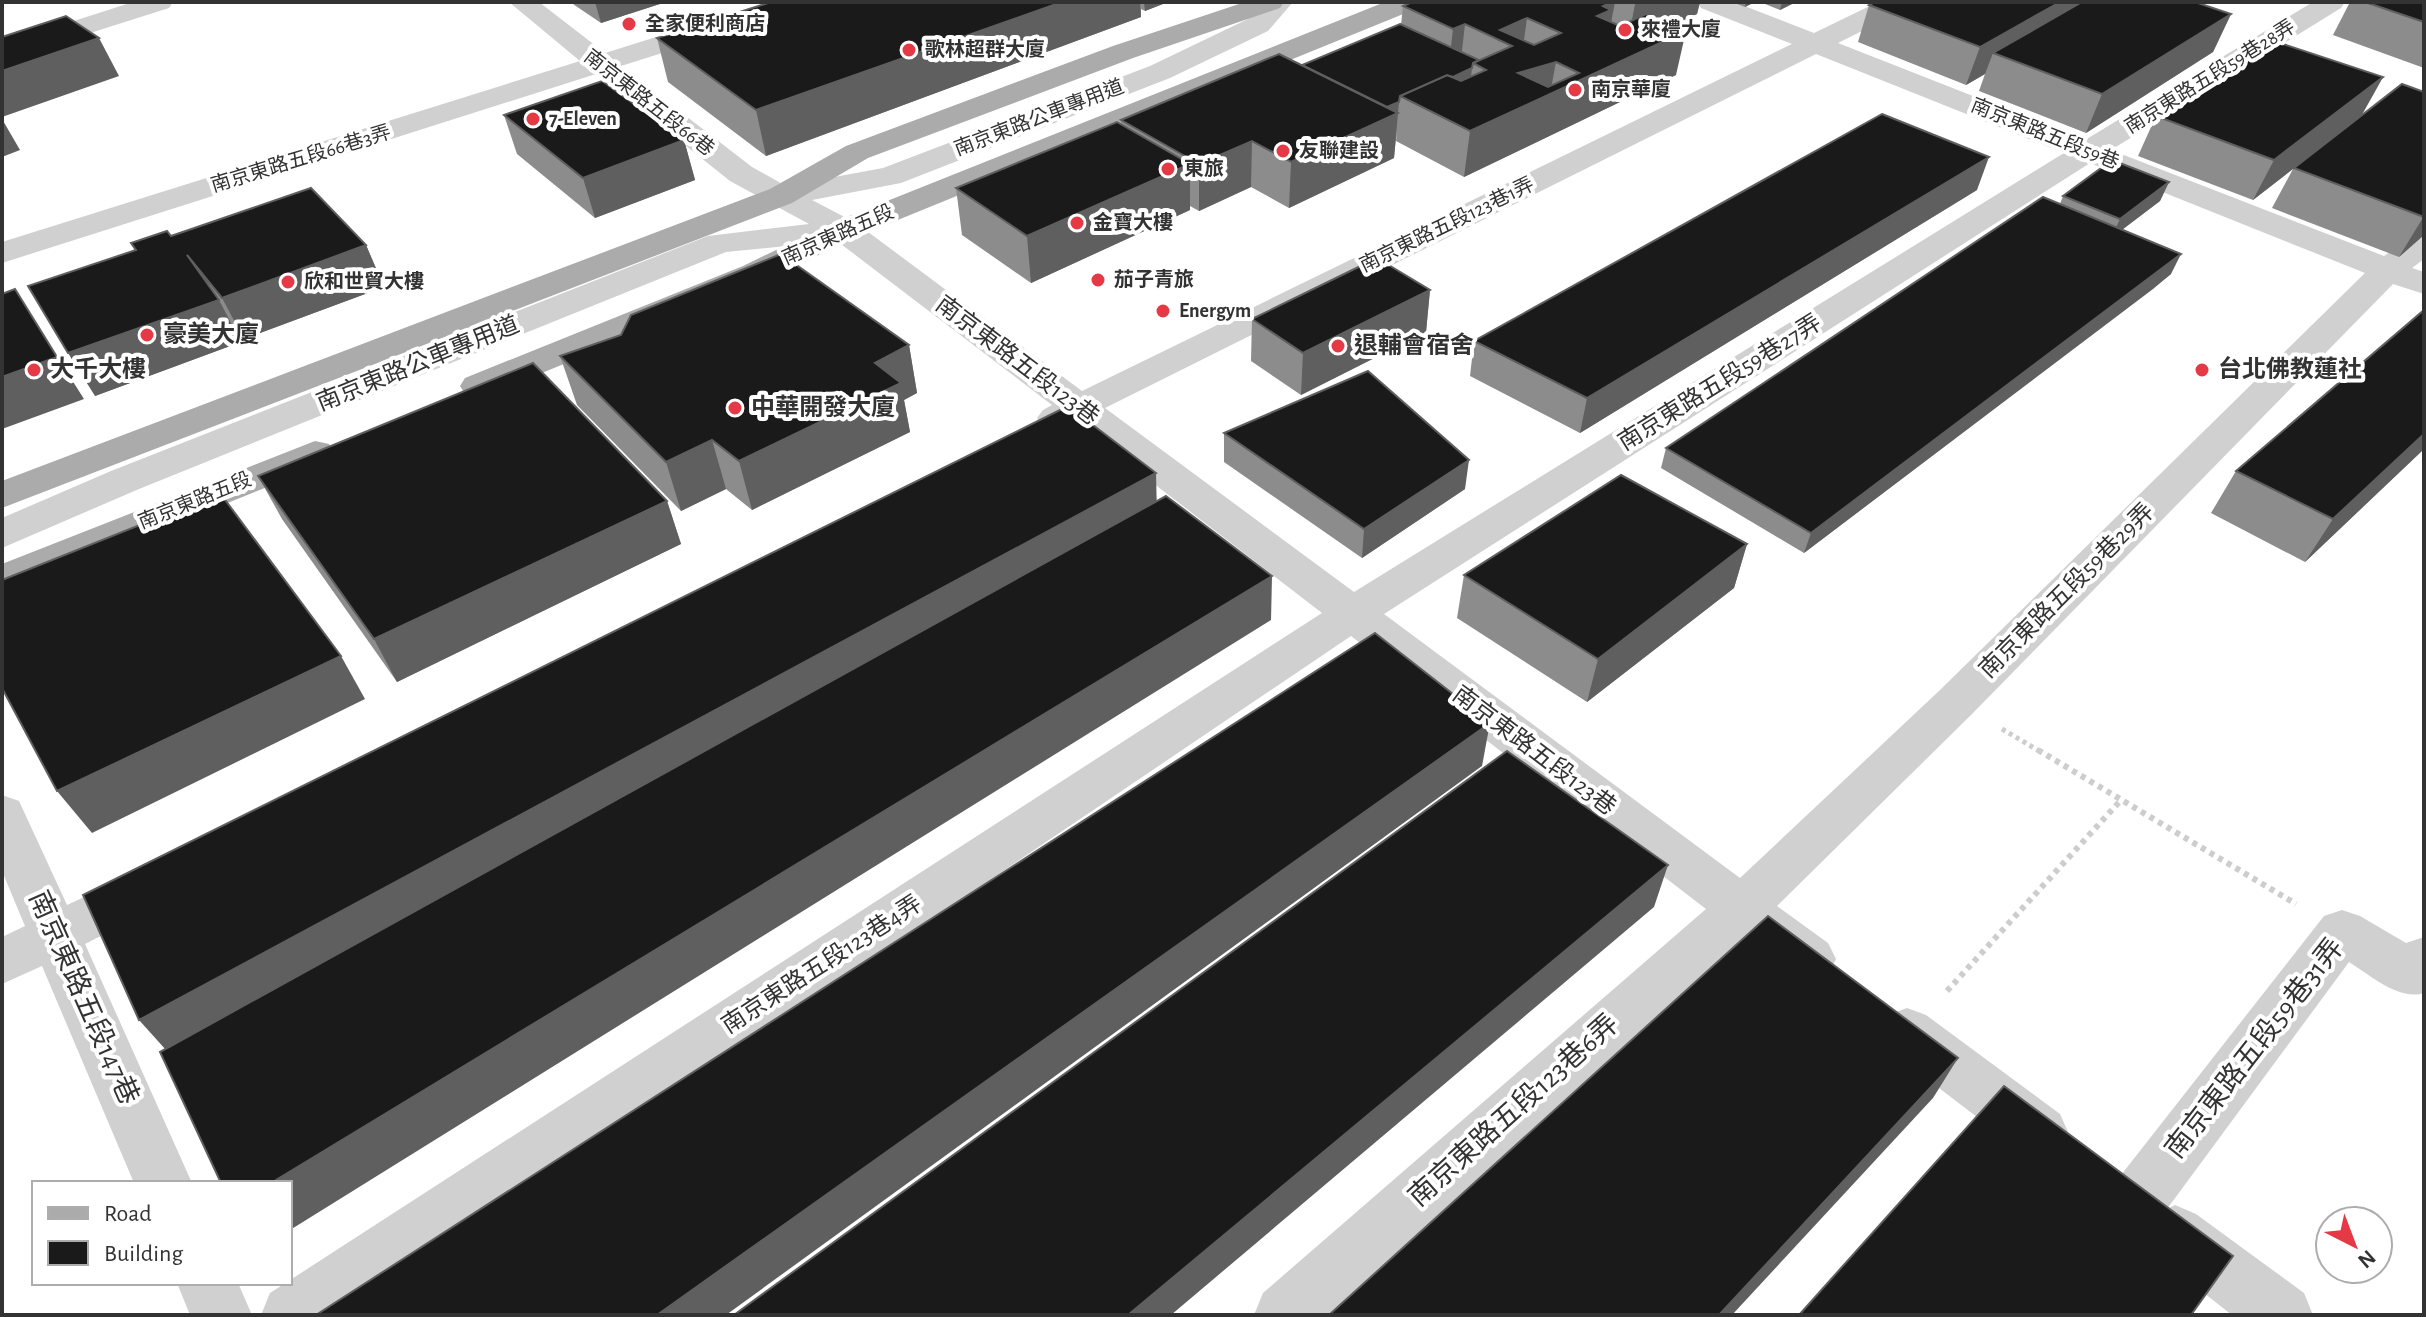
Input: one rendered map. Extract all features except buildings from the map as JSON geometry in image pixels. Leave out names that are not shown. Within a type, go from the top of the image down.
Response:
[{"type":"main road","points":[[2,495],[781,196],[857,152],[1123,52],[1271,2]]},
{"type":"main road","name":"南京東路五段","points":[[445,399],[755,273],[844,230],[1409,2]]},
{"type":"main road","name":"南京東路五段","points":[[2,580],[342,442]]},
{"type":"street","points":[[2,53],[160,2]]},
{"type":"street","name":"南京東路五段66巷","points":[[522,2],[741,174],[781,196]]},
{"type":"street","name":"南京東路五段66巷3弄","points":[[2,253],[601,66],[795,2]]},
{"type":"street","name":"南京東路公車專用道","points":[[781,196],[890,176],[1160,72],[1258,25],[1280,2]]},
{"type":"street","name":"南京東路五段59巷","points":[[1710,2],[2405,277]]},
{"type":"street","name":"南京東路五段123巷1弄","points":[[1021,436],[1899,2]]},
{"type":"street","name":"南京東路五段59巷28弄","points":[[2088,151],[2332,2]]},
{"type":"street","points":[[54,8],[84,27]]},
{"type":"street","name":"南京東路五段59巷27弄","points":[[1352,614],[2088,151]]},
{"type":"street","name":"南京東路五段123巷","points":[[781,196],[844,230],[2282,1315]]},
{"type":"street","name":"南京東路公車專用道","points":[[2,534],[125,480],[720,243],[844,230]]},
{"type":"street","name":"南京東路五段59巷29弄","points":[[1742,908],[2405,277],[2424,244]]},
{"type":"street","name":"南京東路五段123巷4弄","points":[[292,1315],[1352,614]]},
{"type":"street","name":"南京東路五段147巷","points":[[2,814],[162,1181]]},
{"type":"street","points":[[2,962],[183,870]]},
{"type":"street","name":"南京東路五段123巷6弄","points":[[1285,1315],[1742,908]]},
{"type":"street","name":"南京東路五段59巷31弄","points":[[2101,1178],[2342,931],[2413,974],[2424,959]]},
{"type":"street","points":[[208,1285],[221,1315]]},
{"type":"path","points":[[1956,702],[2342,931]]},
{"type":"path","points":[[1877,1009],[2121,800]]},
{"type":"place","name":"全家便利商店","points":[[629,24]]},
{"type":"place","name":"來禮大廈","points":[[1625,30]]},
{"type":"place","name":"歌林超群大廈","points":[[909,50]]},
{"type":"place","name":"南京華廈","points":[[1575,90]]},
{"type":"place","name":"7-Eleven","points":[[533,119]]},
{"type":"place","name":"友聯建設","points":[[1283,151]]},
{"type":"place","name":"東旅","points":[[1168,169]]},
{"type":"place","name":"金寶大樓","points":[[1077,223]]},
{"type":"place","name":"茄子青旅","points":[[1098,280]]},
{"type":"place","name":"欣和世貿大樓","points":[[288,282]]},
{"type":"place","name":"Energym","points":[[1163,311]]},
{"type":"place","name":"豪美大廈","points":[[147,335]]},
{"type":"place","name":"退輔會宿舍","points":[[1338,346]]},
{"type":"place","name":"大千大樓","points":[[34,370]]},
{"type":"place","name":"台北佛教蓮社","points":[[2202,370]]},
{"type":"place","name":"中華開發大廈","points":[[735,408]]}]
